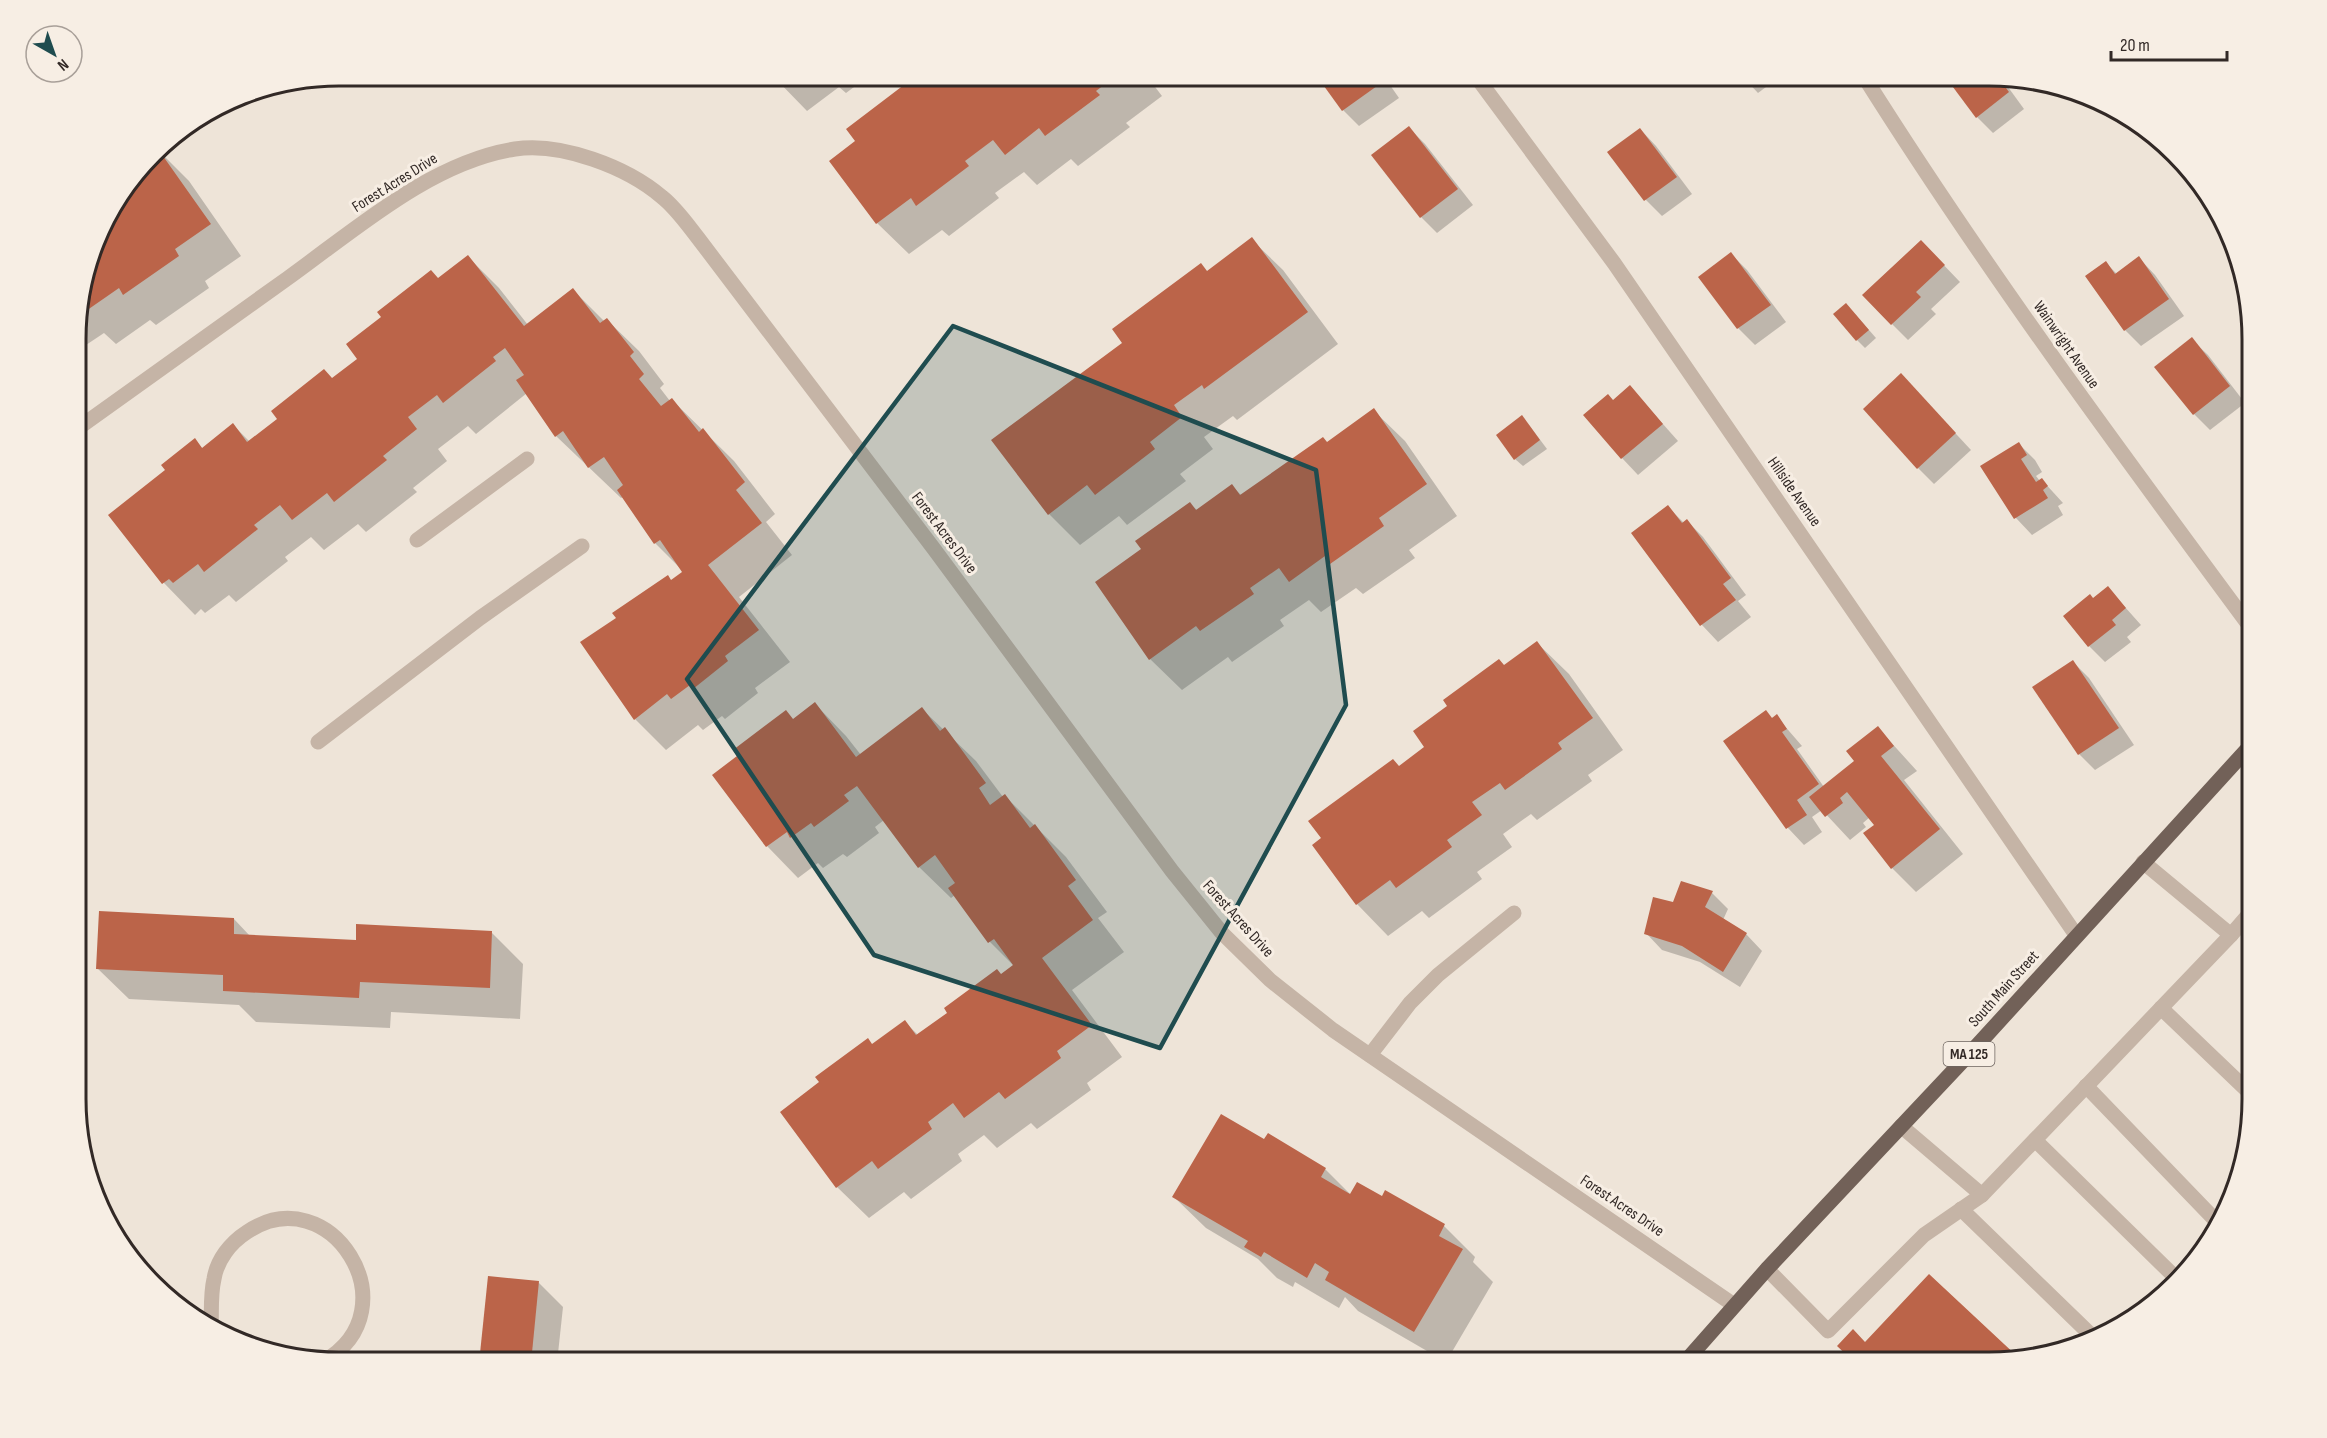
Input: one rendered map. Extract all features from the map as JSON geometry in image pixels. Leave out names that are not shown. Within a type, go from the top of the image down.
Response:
[{"type":"main road","name":"South Main Street","points":[[1693,1352],[1767,1269],[2242,756]]},
{"type":"street","name":"Hillside Avenue","points":[[1483,86],[1614,263],[2076,935]]},
{"type":"street","name":"Wainwright Avenue","points":[[1870,86],[1923,171],[2079,396],[2242,616]]},
{"type":"street","name":"Forest Acres Drive","points":[[86,423],[385,208],[445,171],[516,149],[554,150],[595,159],[627,173],[663,197],[698,238],[934,549],[1172,871],[1222,933],[1270,980],[1333,1030],[1734,1305]]},
{"type":"street","points":[[417,540],[527,459]]},
{"type":"street","points":[[318,742],[480,618],[582,546]]},
{"type":"street","points":[[2143,862],[2231,935]]},
{"type":"street","points":[[1370,1055],[1410,1003],[1424,989],[1514,912]]},
{"type":"street","points":[[1767,1269],[1828,1331],[1924,1235],[1982,1195],[2242,924]]},
{"type":"street","points":[[2161,1008],[2242,1085]]},
{"type":"street","points":[[2086,1086],[2212,1217]]},
{"type":"street","points":[[1901,1126],[1982,1195]]},
{"type":"street","points":[[2035,1140],[2171,1274]]},
{"type":"street","points":[[1962,1209],[2088,1332]]},
{"type":"street","points":[[212,1319],[214,1278],[227,1250],[237,1239],[263,1224],[293,1220],[308,1222],[322,1228],[345,1247],[360,1273],[363,1287],[361,1310],[354,1332],[337,1352]]},
{"type":"highlighted area","points":[[953,326],[1316,470],[1346,705],[1160,1048],[874,955],[687,679]]},
{"type":"building","points":[[903,86],[1103,86],[1096,91],[1100,95],[1045,136],[1039,128],[1005,155],[993,140],[965,161],[969,166],[916,206],[911,198],[876,224],[829,161],[855,141],[846,129]]},
{"type":"building","points":[[1324,86],[1377,86],[1342,111]]},
{"type":"building","points":[[1952,86],[2004,86],[2009,92],[1976,118]]},
{"type":"building","points":[[1409,126],[1458,189],[1420,218],[1371,155]]},
{"type":"building","points":[[1640,128],[1677,177],[1644,201],[1607,152]]},
{"type":"building","points":[[163,157],[211,224],[175,249],[179,256],[123,295],[119,288],[88,310],[90,289],[99,257],[119,212],[148,172]]},
{"type":"building","points":[[1252,237],[1308,312],[1204,389],[1202,385],[1174,405],[1182,417],[1150,442],[1155,449],[1095,495],[1087,485],[1048,515],[991,440],[1122,343],[1112,329],[1201,263],[1207,271]]},
{"type":"building","points":[[1921,240],[1945,265],[1916,292],[1921,297],[1891,325],[1862,295]]},
{"type":"building","points":[[1731,252],[1771,305],[1737,329],[1698,277]]},
{"type":"building","points":[[468,255],[524,326],[573,288],[600,323],[607,318],[634,352],[630,356],[644,374],[639,379],[661,406],[672,398],[699,432],[703,428],[745,482],[736,490],[762,523],[708,565],[759,630],[725,656],[728,661],[693,689],[690,685],[671,699],[667,694],[634,720],[580,642],[616,618],[612,613],[668,575],[671,580],[682,572],[660,540],[654,544],[617,490],[623,485],[604,457],[588,468],[563,431],[555,437],[516,380],[524,375],[505,348],[493,357],[496,361],[443,403],[437,395],[408,417],[417,429],[383,456],[387,460],[334,502],[327,493],[292,520],[280,505],[254,525],[258,529],[204,572],[198,564],[173,583],[169,579],[162,584],[108,515],[165,470],[161,465],[195,438],[202,448],[233,423],[247,442],[277,419],[271,411],[324,369],[332,378],[357,359],[346,344],[381,317],[377,312],[431,270],[438,278]]},
{"type":"building","points":[[2139,256],[2169,299],[2124,331],[2085,276],[2106,261],[2115,274]]},
{"type":"building","points":[[1846,303],[1869,330],[1856,341],[1833,314]]},
{"type":"building","points":[[2192,337],[2230,386],[2193,415],[2154,367]]},
{"type":"building","points":[[1901,373],[1956,433],[1917,469],[1863,409]]},
{"type":"building","points":[[1630,385],[1663,424],[1621,459],[1583,415],[1608,394],[1613,400]]},
{"type":"building","points":[[1374,408],[1427,484],[1379,518],[1384,526],[1330,564],[1325,556],[1289,582],[1279,568],[1250,588],[1254,594],[1200,631],[1196,626],[1149,660],[1095,582],[1141,549],[1135,541],[1190,502],[1196,510],[1232,484],[1240,495],[1323,437],[1327,442]]},
{"type":"building","points":[[1522,415],[1540,440],[1514,460],[1496,435]]},
{"type":"building","points":[[2019,442],[2027,455],[2021,459],[2036,482],[2042,478],[2048,486],[2043,490],[2048,498],[2014,519],[1980,466]]},
{"type":"building","points":[[1668,505],[1682,523],[1687,519],[1731,578],[1723,584],[1736,600],[1700,626],[1631,533]]},
{"type":"building","points":[[2108,586],[2126,608],[2112,620],[2116,625],[2088,647],[2063,616],[2090,594],[2093,598]]},
{"type":"building","points":[[1537,641],[1593,718],[1558,743],[1562,749],[1505,790],[1500,783],[1472,802],[1482,815],[1447,840],[1452,847],[1396,888],[1390,880],[1356,905],[1312,845],[1321,838],[1308,821],[1393,759],[1399,766],[1424,747],[1413,731],[1447,706],[1443,700],[1499,659],[1504,665]]},
{"type":"building","points":[[2073,660],[2119,728],[2078,755],[2032,687]]},
{"type":"building","points":[[815,702],[856,757],[922,707],[940,731],[945,727],[986,783],[979,788],[990,805],[1005,794],[1030,828],[1035,824],[1076,880],[1068,886],[1093,920],[1042,958],[1092,1025],[1057,1051],[1061,1058],[1005,1099],[999,1092],[964,1118],[953,1103],[928,1122],[932,1129],[878,1169],[872,1161],[836,1188],[780,1112],[819,1082],[815,1077],[868,1038],[872,1044],[905,1020],[916,1035],[947,1013],[944,1008],[997,969],[1001,974],[1013,965],[994,939],[988,943],[948,888],[955,883],[935,855],[918,868],[857,786],[844,795],[849,801],[814,827],[811,823],[790,838],[787,832],[766,847],[712,775],[737,756],[733,750],[786,710],[793,719]]},
{"type":"building","points":[[1766,710],[1772,718],[1777,714],[1787,729],[1782,732],[1819,784],[1797,800],[1807,815],[1786,829],[1723,741]]},
{"type":"building","points":[[1878,726],[1894,746],[1881,756],[1940,829],[1891,869],[1863,833],[1874,825],[1847,792],[1840,798],[1843,803],[1825,817],[1809,797],[1854,761],[1846,751]]},
{"type":"building","points":[[1681,881],[1713,891],[1705,907],[1747,933],[1723,972],[1682,946],[1644,934],[1653,897],[1673,902]]},
{"type":"building","points":[[99,911],[234,918],[234,934],[356,940],[356,924],[492,931],[490,988],[360,982],[359,998],[223,991],[223,975],[96,969]]},
{"type":"building","points":[[1221,1114],[1264,1139],[1268,1133],[1326,1168],[1321,1177],[1350,1194],[1357,1182],[1382,1196],[1385,1190],[1445,1224],[1439,1236],[1463,1249],[1414,1332],[1325,1280],[1329,1272],[1315,1263],[1307,1278],[1264,1252],[1261,1257],[1244,1247],[1248,1241],[1172,1197]]},
{"type":"building","points":[[1929,1274],[2012,1351],[1843,1352],[1837,1346],[1853,1329],[1865,1342]]},
{"type":"building","points":[[488,1276],[539,1281],[532,1352],[480,1352]]}]
